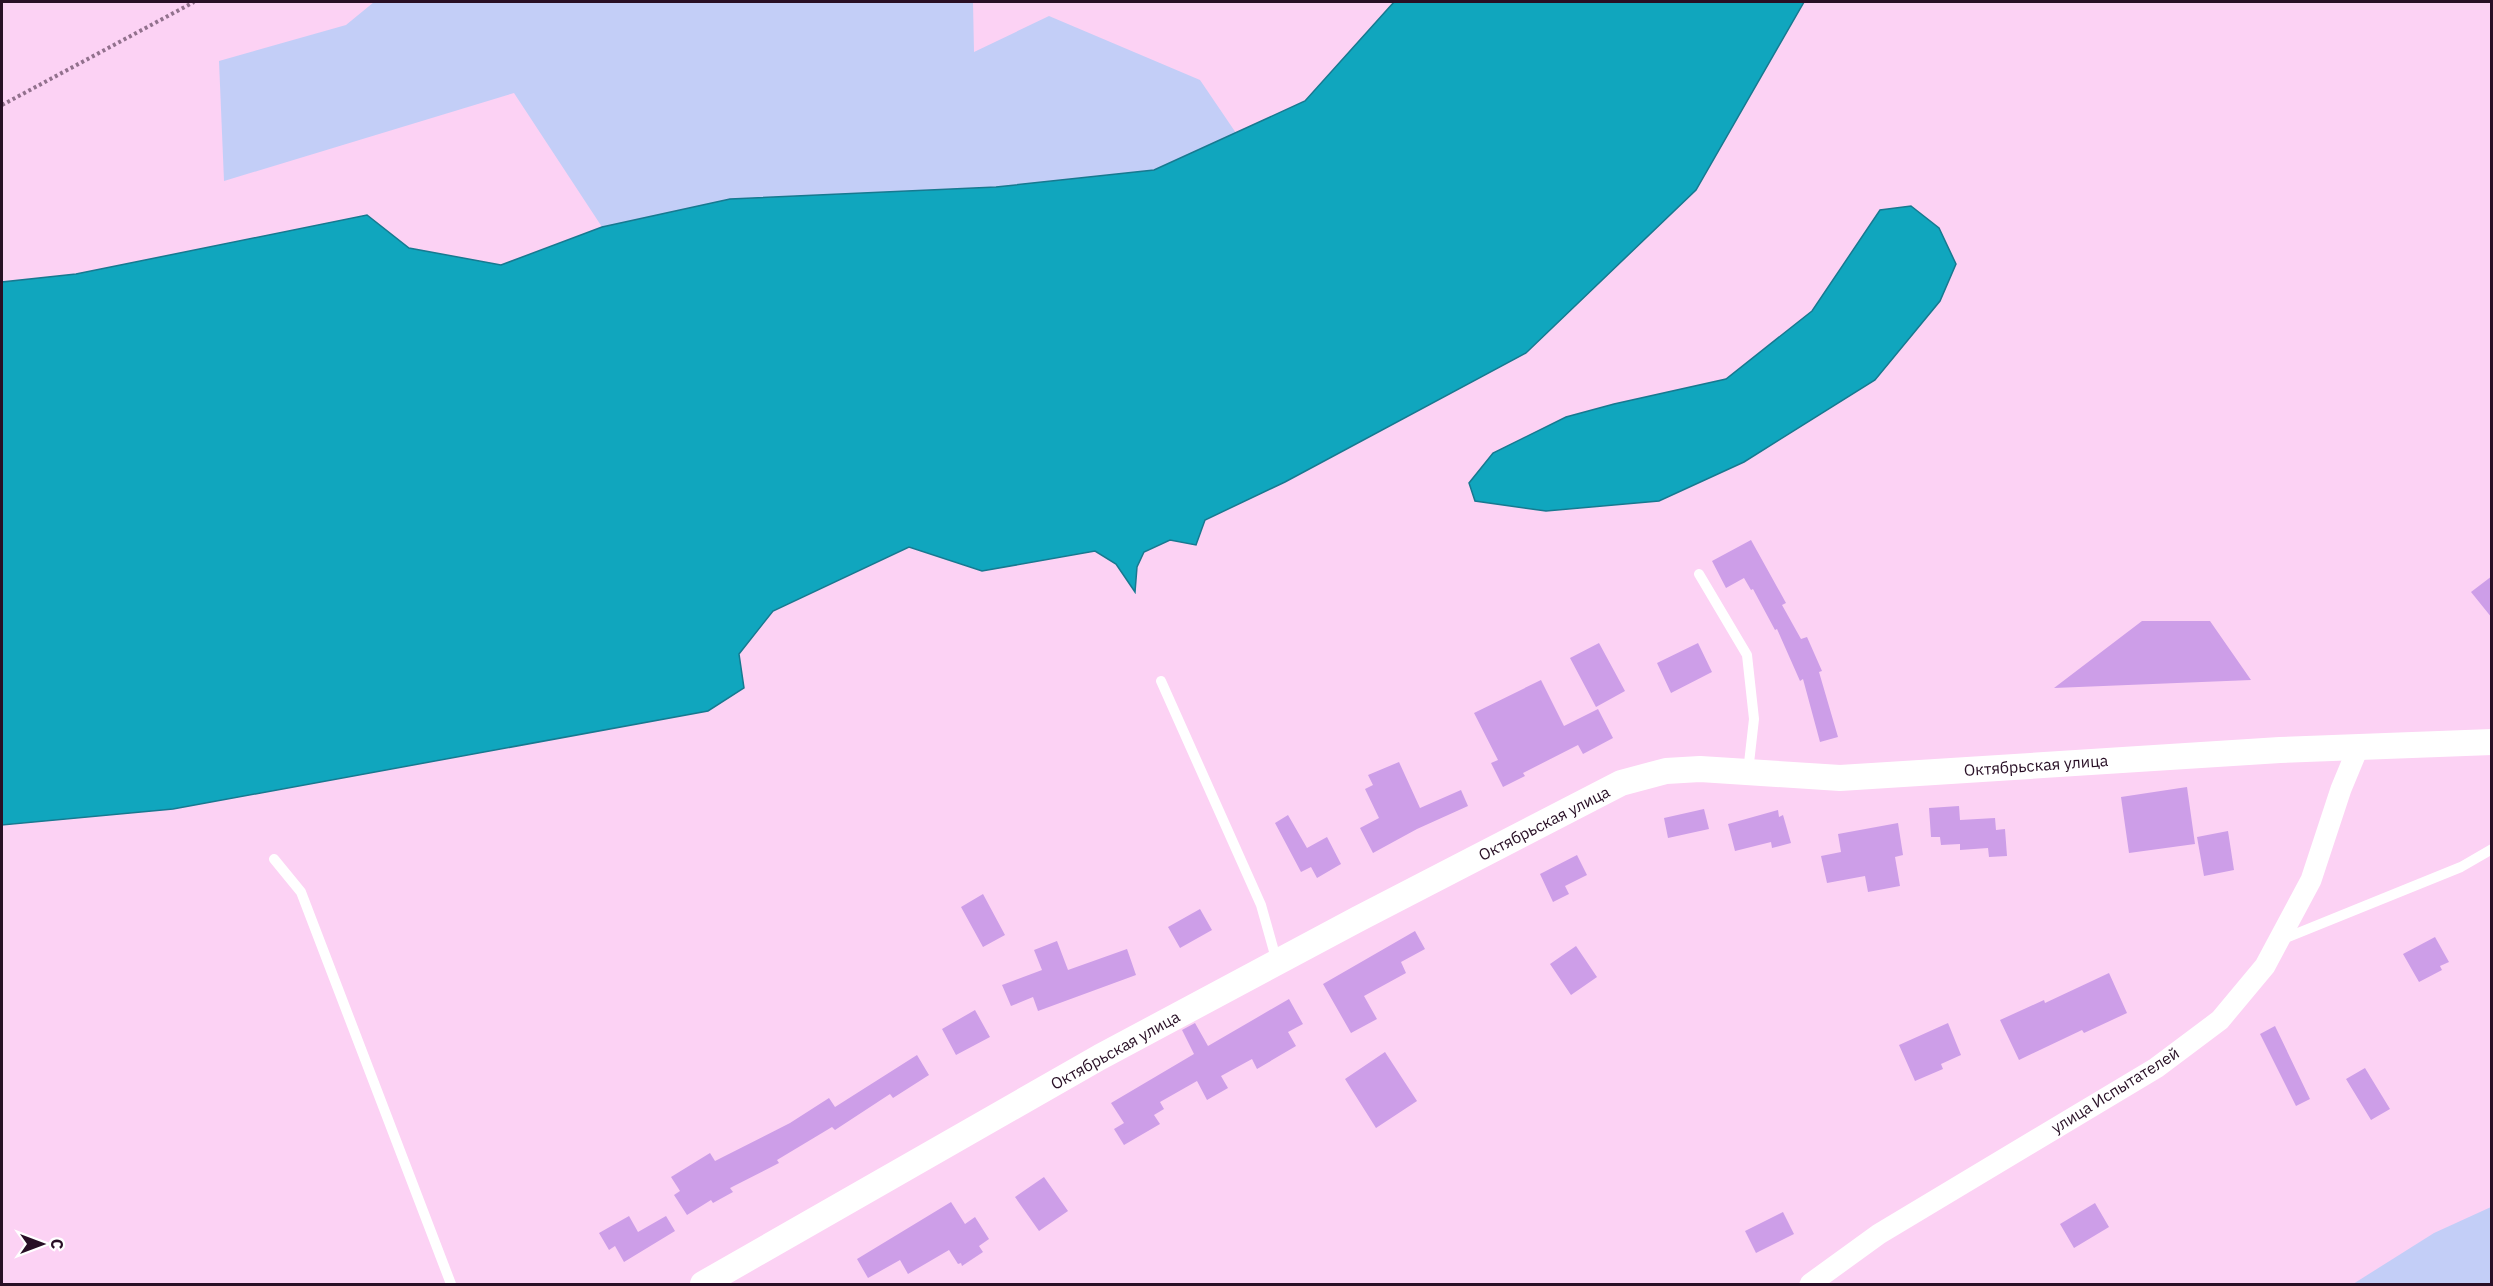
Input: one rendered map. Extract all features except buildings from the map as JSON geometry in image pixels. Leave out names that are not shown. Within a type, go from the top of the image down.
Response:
[{"type":"street","name":"Октябрьская улица","points":[[703,1284],[1090,1063],[1277,962],[1621,783],[1666,771],[1700,769],[1840,778],[2257,751],[2492,742]]},
{"type":"street","name":"улица Испытателей","points":[[1810,1284],[1879,1234],[2156,1068],[2220,1020],[2265,966],[2311,880],[2341,789],[2358,748]]},
{"type":"lane","points":[[1699,574],[1747,656],[1754,719],[1748,772]]},
{"type":"lane","points":[[1161,681],[1261,905],[1277,962]]},
{"type":"lane","points":[[2279,940],[2461,867],[2492,849]]},
{"type":"lane","points":[[273,859],[301,892],[452,1284]]},
{"type":"path","points":[[2,105],[194,2]]},
{"type":"shaded area","points":[[374,2],[973,2],[974,52],[1049,16],[1200,80],[1236,133],[1154,170],[996,187],[730,199],[602,227],[514,93],[224,181],[219,61],[346,25]]},
{"type":"shaded area","points":[[1394,2],[1804,2],[1696,190],[1526,353],[1285,482],[1205,520],[1196,545],[1170,540],[1144,552],[1137,567],[1135,592],[1116,564],[1095,551],[982,571],[909,547],[773,611],[739,654],[744,688],[708,711],[173,809],[2,825],[2,282],[76,274],[367,215],[409,248],[501,265],[602,227],[730,199],[996,187],[1154,170],[1305,101]]},
{"type":"shaded area","points":[[1911,206],[1939,228],[1956,264],[1940,301],[1875,380],[1744,462],[1659,501],[1546,511],[1475,501],[1469,483],[1493,453],[1566,417],[1726,379],[1812,311],[1880,210]]},
{"type":"shaded area","points":[[2491,1207],[2491,1284],[2353,1284],[2434,1233]]}]
